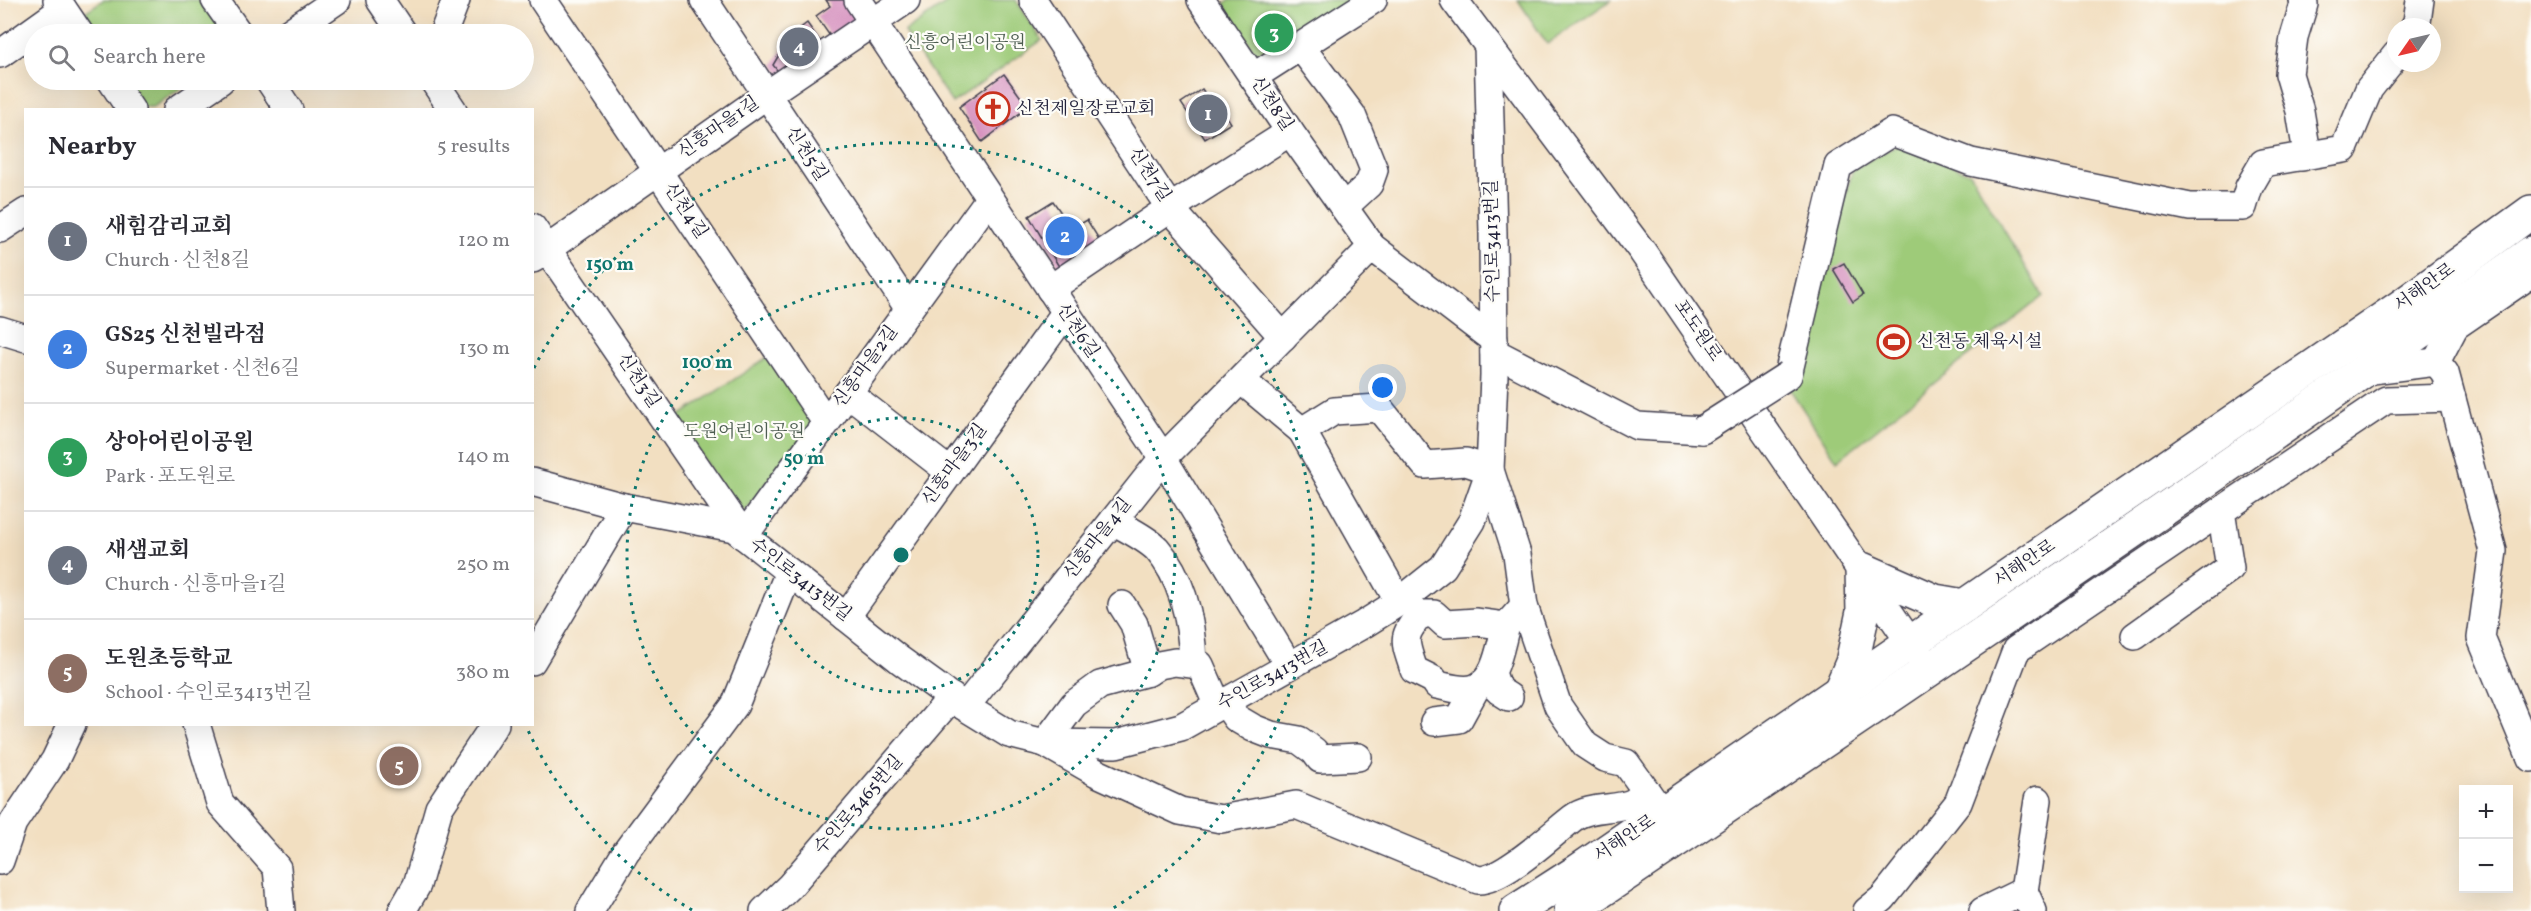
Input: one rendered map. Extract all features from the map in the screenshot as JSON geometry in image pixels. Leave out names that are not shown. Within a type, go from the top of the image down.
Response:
[{"type":"main road","name":"서해안로","points":[[1516,911],[1655,803],[1840,691],[2403,305],[2531,212]]},
{"type":"main road","name":"서해안로","points":[[1571,911],[1929,670],[2364,371],[2531,253]]},
{"type":"main road","points":[[1840,691],[1852,663],[1863,612],[1862,569],[1935,601],[1964,606]]},
{"type":"street","points":[[215,0],[232,24]]},
{"type":"street","points":[[302,24],[337,0]]},
{"type":"street","points":[[380,0],[396,24]]},
{"type":"street","points":[[446,24],[456,0]]},
{"type":"street","name":"신천4길","points":[[543,0],[826,422]]},
{"type":"street","name":"신천5길","points":[[704,0],[909,309]]},
{"type":"street","name":"신천6길","points":[[858,0],[1163,458],[1289,666]]},
{"type":"street","name":"신흥마을1길","points":[[540,254],[767,94],[906,0]]},
{"type":"street","name":"신천7길","points":[[1033,0],[1170,208],[1283,337]]},
{"type":"street","name":"신천8길","points":[[1201,0],[1290,132],[1372,247],[1494,346],[1637,426],[1702,430],[1788,375],[1838,166],[1892,132],[1971,162],[2190,207],[2243,207],[2249,187],[2263,163],[2302,157]]},
{"type":"street","points":[[1253,77],[1373,0]]},
{"type":"street","name":"포도원로","points":[[1454,0],[1642,251],[1929,670]]},
{"type":"street","points":[[2302,157],[2307,153],[2302,122],[2289,74],[2294,37],[2304,4],[2303,0]]},
{"type":"street","points":[[2418,18],[2420,0]]},
{"type":"street","points":[[37,24],[60,5],[73,24]]},
{"type":"street","points":[[0,54],[24,34]]},
{"type":"street","name":"수인로3413번길","points":[[534,483],[624,507],[734,528],[958,702],[1009,734],[1045,743],[1116,744],[1182,727],[1399,602],[1443,567],[1472,520],[1490,470],[1494,346],[1488,45]]},
{"type":"street","points":[[1302,47],[1352,115],[1374,170],[1369,184],[1344,207]]},
{"type":"street","points":[[2302,157],[2344,149],[2369,89],[2387,66]]},
{"type":"street","points":[[118,90],[130,108]]},
{"type":"street","points":[[180,108],[206,90]]},
{"type":"street","points":[[276,90],[288,108]]},
{"type":"street","points":[[440,90],[452,108]]},
{"type":"street","points":[[1050,289],[1170,208],[1290,132]]},
{"type":"street","name":"신흥마을2길","points":[[744,536],[989,199]]},
{"type":"street","points":[[0,229],[24,213]]},
{"type":"street","name":"신천3길","points":[[534,234],[540,254],[744,536]]},
{"type":"street","name":"신흥마을4길","points":[[958,702],[1113,521],[1163,458],[1372,247]]},
{"type":"street","points":[[2436,362],[2455,326],[2531,274]]},
{"type":"street","name":"신흥마을3길","points":[[846,617],[1065,313]]},
{"type":"street","points":[[0,330],[24,337]]},
{"type":"street","points":[[2364,371],[2436,362]]},
{"type":"street","points":[[2436,362],[2445,373],[2493,551],[2481,638],[2525,729],[2531,758]]},
{"type":"street","points":[[1241,380],[1302,431],[1399,602]]},
{"type":"street","points":[[848,393],[950,472]]},
{"type":"street","points":[[1867,911],[1883,898],[1958,803],[2016,650],[2386,400],[2452,398]]},
{"type":"street","points":[[1302,431],[1334,411],[1379,408],[1425,465],[1466,462],[1490,470],[1517,554],[1515,616],[1484,680],[1452,726]]},
{"type":"street","points":[[534,658],[624,507]]},
{"type":"street","points":[[2135,636],[2230,568],[2221,511]]},
{"type":"street","points":[[1113,521],[1155,548],[1176,577],[1192,639],[1193,664]]},
{"type":"street","points":[[590,911],[626,852],[735,705],[789,572]]},
{"type":"street","points":[[1122,605],[1134,624],[1148,672]]},
{"type":"street","points":[[1484,680],[1462,690],[1437,685],[1434,680],[1414,670],[1406,646],[1407,629],[1421,614],[1434,614],[1445,624],[1515,616]]},
{"type":"street","points":[[1515,616],[1567,721],[1585,745],[1605,758],[1626,763],[1655,803]]},
{"type":"street","points":[[1358,757],[1320,759],[1314,751],[1299,740],[1271,735],[1244,723],[1222,704],[1200,664],[1175,662],[1159,665],[1148,672],[1100,685],[1074,704],[1045,743],[1097,773],[1180,811],[1221,819],[1296,805],[1478,880],[1488,881],[1541,845],[1576,815],[1632,803],[1655,803]]},
{"type":"street","points":[[1484,680],[1509,697]]},
{"type":"street","name":"수인로3465번길","points":[[764,911],[790,886],[958,702]]},
{"type":"street","points":[[0,861],[13,823],[55,760],[71,726]]},
{"type":"street","points":[[197,726],[220,803],[276,868],[281,911]]},
{"type":"street","points":[[402,911],[417,885],[439,808],[494,726]]},
{"type":"street","points":[[1983,911],[2029,901],[2038,801]]},
{"type":"green space","points":[[103,0],[204,0],[220,24],[84,24],[79,16]]},
{"type":"green space","name":"신흥어린이공원","points":[[951,0],[1016,0],[1042,40],[952,103],[904,32]]},
{"type":"green space","points":[[1230,0],[1355,0],[1262,62],[1223,4]]},
{"type":"green space","points":[[1518,0],[1611,0],[1547,44]]},
{"type":"green space","points":[[129,90],[178,90],[153,107],[141,107]]},
{"type":"green space","name":"신천동 체육시설","points":[[1902,142],[1971,174],[2043,296],[1837,461],[1789,388],[1853,169]]},
{"type":"green space","name":"도원어린이공원","points":[[772,354],[812,407],[812,426],[745,511],[732,505],[677,418]]},
{"type":"building","points":[[826,0],[850,0],[857,10],[855,23],[832,39],[816,16],[830,6]]},
{"type":"building","points":[[807,23],[823,46],[780,74],[773,65],[790,36]]},
{"type":"building","points":[[1004,74],[1028,107],[982,142],[959,107]]},
{"type":"building","points":[[1202,89],[1211,103],[1216,100],[1231,123],[1205,139],[1181,103]]},
{"type":"building","points":[[1053,201],[1072,229],[1087,220],[1102,244],[1070,267],[1058,265],[1029,216]]},
{"type":"building","points":[[1844,263],[1863,295],[1853,302],[1833,269]]},
{"type":"place","name":"상아어린이공원","points":[[1274,33]]},
{"type":"place","name":"새샘교회","points":[[799,47]]},
{"type":"place","name":"신천제일장로교회","points":[[993,109]]},
{"type":"place","name":"새힘감리교회","points":[[1208,114]]},
{"type":"place","name":"GS25 신천빌라점","points":[[1065,236]]},
{"type":"place","name":"신천동 체육시설","points":[[1894,342]]},
{"type":"place","name":"도원초등학교","points":[[399,766]]}]
